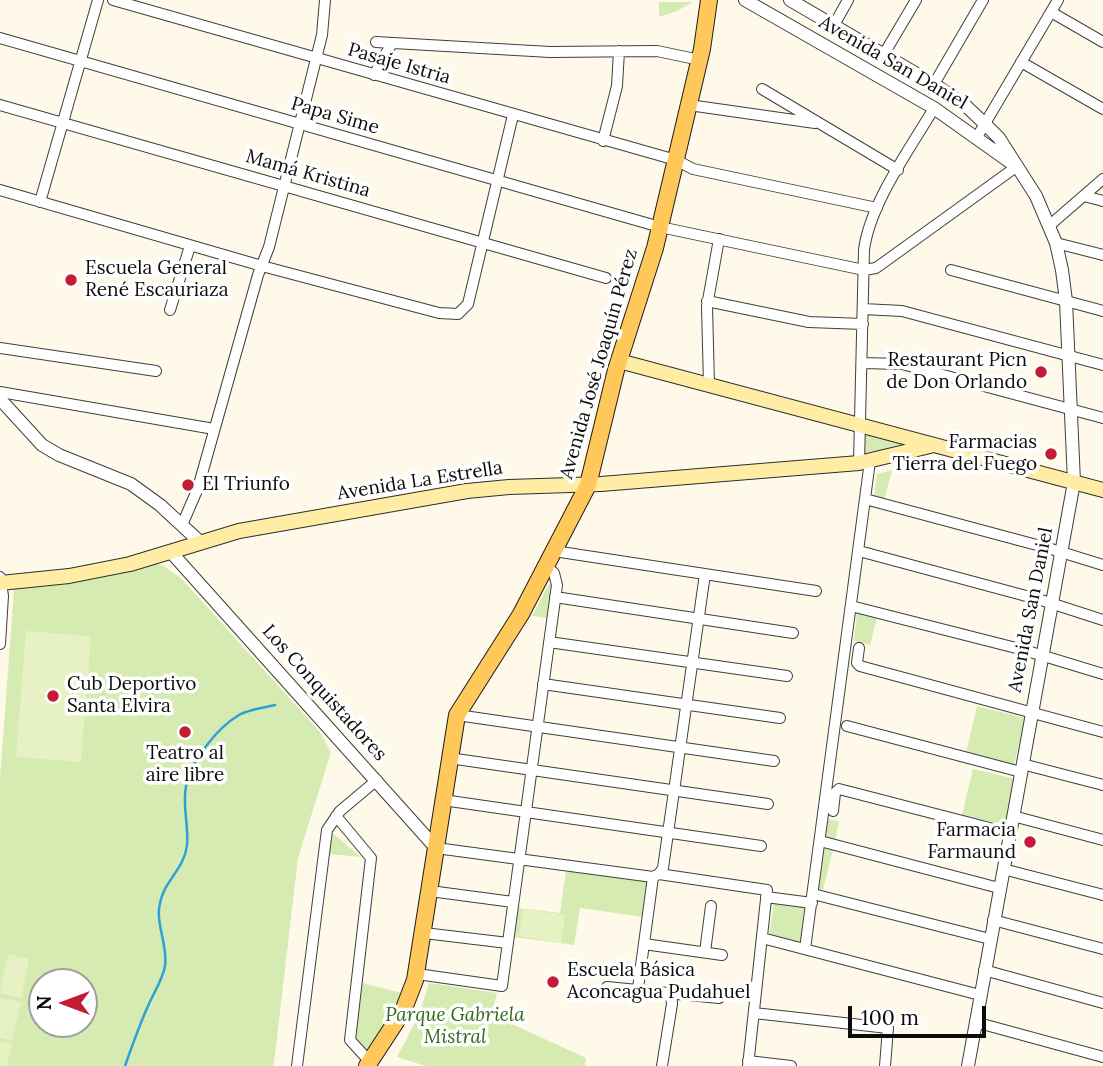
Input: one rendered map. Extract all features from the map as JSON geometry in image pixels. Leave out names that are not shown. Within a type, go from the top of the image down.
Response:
[{"type":"main road","name":"Avenida José Joaquín Pérez","points":[[368,1064],[406,1004],[417,974],[457,715],[513,629],[587,485],[619,361],[644,288],[660,228],[701,55],[709,0]]},
{"type":"main road","name":"Avenida José Joaquín Pérez","points":[[701,55],[720,0]]},
{"type":"main road","name":"Avenida La Estrella","points":[[619,361],[1103,490]]},
{"type":"main road","name":"Avenida La Estrella","points":[[1,581],[69,576],[130,564],[239,531],[467,491],[587,485],[865,462],[934,445]]},
{"type":"street","points":[[40,202],[98,0]]},
{"type":"street","name":"Pasaje Istria","points":[[113,0],[676,160],[693,169],[877,208]]},
{"type":"street","points":[[183,525],[198,488],[262,266],[270,247],[324,24],[325,0]]},
{"type":"street","name":"Avenida San Daniel","points":[[745,0],[934,108],[1016,167]]},
{"type":"street","name":"Avenida San Daniel","points":[[790,0],[934,84],[966,106],[999,138],[1036,196],[1050,225],[1056,243],[1066,301],[1074,482],[968,1066]]},
{"type":"street","points":[[834,25],[848,0]]},
{"type":"street","points":[[884,54],[916,0]]},
{"type":"street","points":[[934,84],[983,0]]},
{"type":"street","points":[[977,137],[1058,0]]},
{"type":"street","points":[[1051,12],[1103,42]]},
{"type":"street","name":"Papa Sime","points":[[0,38],[660,228],[864,270]]},
{"type":"street","points":[[376,42],[550,52],[657,51],[701,55]]},
{"type":"street","points":[[374,75],[392,43]]},
{"type":"street","points":[[603,141],[617,86],[619,51]]},
{"type":"street","points":[[1021,62],[1103,109]]},
{"type":"street","points":[[762,89],[898,170]]},
{"type":"street","name":"Mamá Kristina","points":[[0,105],[606,278]]},
{"type":"street","points":[[689,105],[821,124]]},
{"type":"street","points":[[806,949],[865,499],[865,462],[860,425],[867,233],[877,208],[934,108]]},
{"type":"street","points":[[0,190],[262,266],[439,313],[458,314],[468,304],[513,115]]},
{"type":"street","points":[[864,270],[876,268],[1016,167]]},
{"type":"street","points":[[1050,225],[1103,179]]},
{"type":"street","points":[[1084,196],[1103,201]]},
{"type":"street","points":[[709,385],[707,301],[719,239]]},
{"type":"street","points":[[1056,243],[1103,255]]},
{"type":"street","points":[[170,310],[190,246]]},
{"type":"street","points":[[951,270],[1103,311]]},
{"type":"street","points":[[707,301],[809,322],[863,324]]},
{"type":"street","points":[[863,309],[902,311],[1103,365]]},
{"type":"street","points":[[0,348],[156,371]]},
{"type":"street","points":[[862,363],[902,364],[1103,418]]},
{"type":"street","points":[[0,391],[214,429]]},
{"type":"street","points":[[0,399],[42,445],[66,458],[131,484],[160,505],[200,542]]},
{"type":"street","points":[[865,499],[1103,565]]},
{"type":"street","name":"Los Conquistadores","points":[[177,549],[183,566],[436,848]]},
{"type":"street","points":[[859,551],[1103,620]]},
{"type":"street","points":[[417,974],[502,986],[555,597],[556,578],[550,559],[705,574],[816,591]]},
{"type":"street","points":[[638,988],[656,875],[663,868],[705,574]]},
{"type":"street","points":[[0,644],[3,596],[1,581]]},
{"type":"street","points":[[555,597],[793,633]]},
{"type":"street","points":[[851,606],[1103,674]]},
{"type":"street","points":[[549,642],[787,677]]},
{"type":"street","points":[[859,648],[856,663],[860,666],[1103,732]]},
{"type":"street","points":[[543,684],[780,718]]},
{"type":"street","points":[[457,715],[774,761]]},
{"type":"street","points":[[847,726],[1103,785]]},
{"type":"street","points":[[449,758],[768,804]]},
{"type":"street","points":[[297,1066],[325,836],[336,816],[377,780]]},
{"type":"street","points":[[833,811],[835,793],[839,789],[1009,834]]},
{"type":"street","points":[[443,800],[761,846]]},
{"type":"street","points":[[336,816],[371,858],[349,1040],[368,1064]]},
{"type":"street","points":[[1013,816],[1103,840]]},
{"type":"street","points":[[820,841],[999,888]]},
{"type":"street","points":[[436,848],[656,875],[812,898],[990,939]]},
{"type":"street","points":[[1003,869],[1103,895]]},
{"type":"street","points":[[430,891],[513,902]]},
{"type":"street","points":[[767,893],[748,1064],[791,1066]]},
{"type":"street","points":[[705,952],[711,906]]},
{"type":"street","points":[[993,920],[1103,949]]},
{"type":"street","points":[[424,933],[508,943]]},
{"type":"street","points":[[762,938],[980,995]]},
{"type":"street","points":[[644,944],[722,955]]},
{"type":"street","points":[[984,970],[1103,1003]]},
{"type":"street","points":[[607,987],[719,998]]},
{"type":"street","points":[[662,1066],[672,1004],[671,992]]},
{"type":"street","points":[[754,1013],[888,1028],[885,1066]]},
{"type":"street","points":[[975,1022],[1103,1057]]},
{"type":"green space","points":[[659,2],[693,2],[659,17]]},
{"type":"green space","points":[[863,433],[903,443],[863,457]]},
{"type":"green space","points":[[892,470],[884,501],[874,497],[877,474]]},
{"type":"green space","points":[[153,563],[164,566],[181,578],[320,732],[331,752],[298,858],[273,1066],[0,1066],[0,779],[14,589]]},
{"type":"green space","points":[[549,584],[553,586],[549,618],[532,616]]},
{"type":"green space","points":[[857,612],[877,617],[870,645],[854,641]]},
{"type":"green space","name":"Cub Deportivo Santa Elvira","points":[[26,631],[91,636],[81,762],[16,757]]},
{"type":"green space","points":[[977,706],[1025,718],[1014,765],[966,753]]},
{"type":"green space","points":[[973,769],[1016,779],[1006,825],[962,815]]},
{"type":"green space","points":[[827,819],[839,821],[835,841],[823,838]]},
{"type":"green space","points":[[330,831],[361,857],[328,854]]},
{"type":"green space","points":[[823,849],[833,850],[823,890],[817,889]]},
{"type":"green space","points":[[566,870],[649,881],[644,917],[580,908],[574,945],[514,937],[518,908],[560,913]]},
{"type":"green space","points":[[774,902],[804,906],[802,942],[769,938]]},
{"type":"green space","points":[[523,909],[565,915],[561,943],[519,936]]},
{"type":"green space","points":[[8,954],[29,959],[21,998],[0,993]]},
{"type":"green space","points":[[358,982],[402,993],[366,1055],[351,1038]]},
{"type":"green space","name":"Parque Gabriela Mistral","points":[[429,983],[497,993],[492,1015],[586,1058],[585,1066],[426,1066],[397,1057],[419,1015]]},
{"type":"green space","points":[[0,998],[21,1002],[12,1041],[0,1038]]},
{"type":"green space","points":[[0,1041],[12,1044],[7,1066],[0,1066]]},
{"type":"waterway","points":[[125,1066],[165,966],[159,911],[162,895],[182,861],[187,845],[185,793],[193,766],[222,728],[239,715],[275,705]]},
{"type":"place","name":"Escuela General René Escauriaza","points":[[71,280]]},
{"type":"place","name":"Restaurant Picn de Don Orlando","points":[[1041,372]]},
{"type":"place","name":"Farmacias Tierra del Fuego","points":[[1051,454]]},
{"type":"place","name":"El Triunfo","points":[[188,485]]},
{"type":"place","name":"Cub Deportivo Santa Elvira","points":[[53,696]]},
{"type":"place","name":"Teatro al aire libre","points":[[185,732]]},
{"type":"place","name":"Farmacia Farmaund","points":[[1030,842]]},
{"type":"place","name":"Escuela Básica Aconcagua Pudahuel","points":[[553,982]]}]
